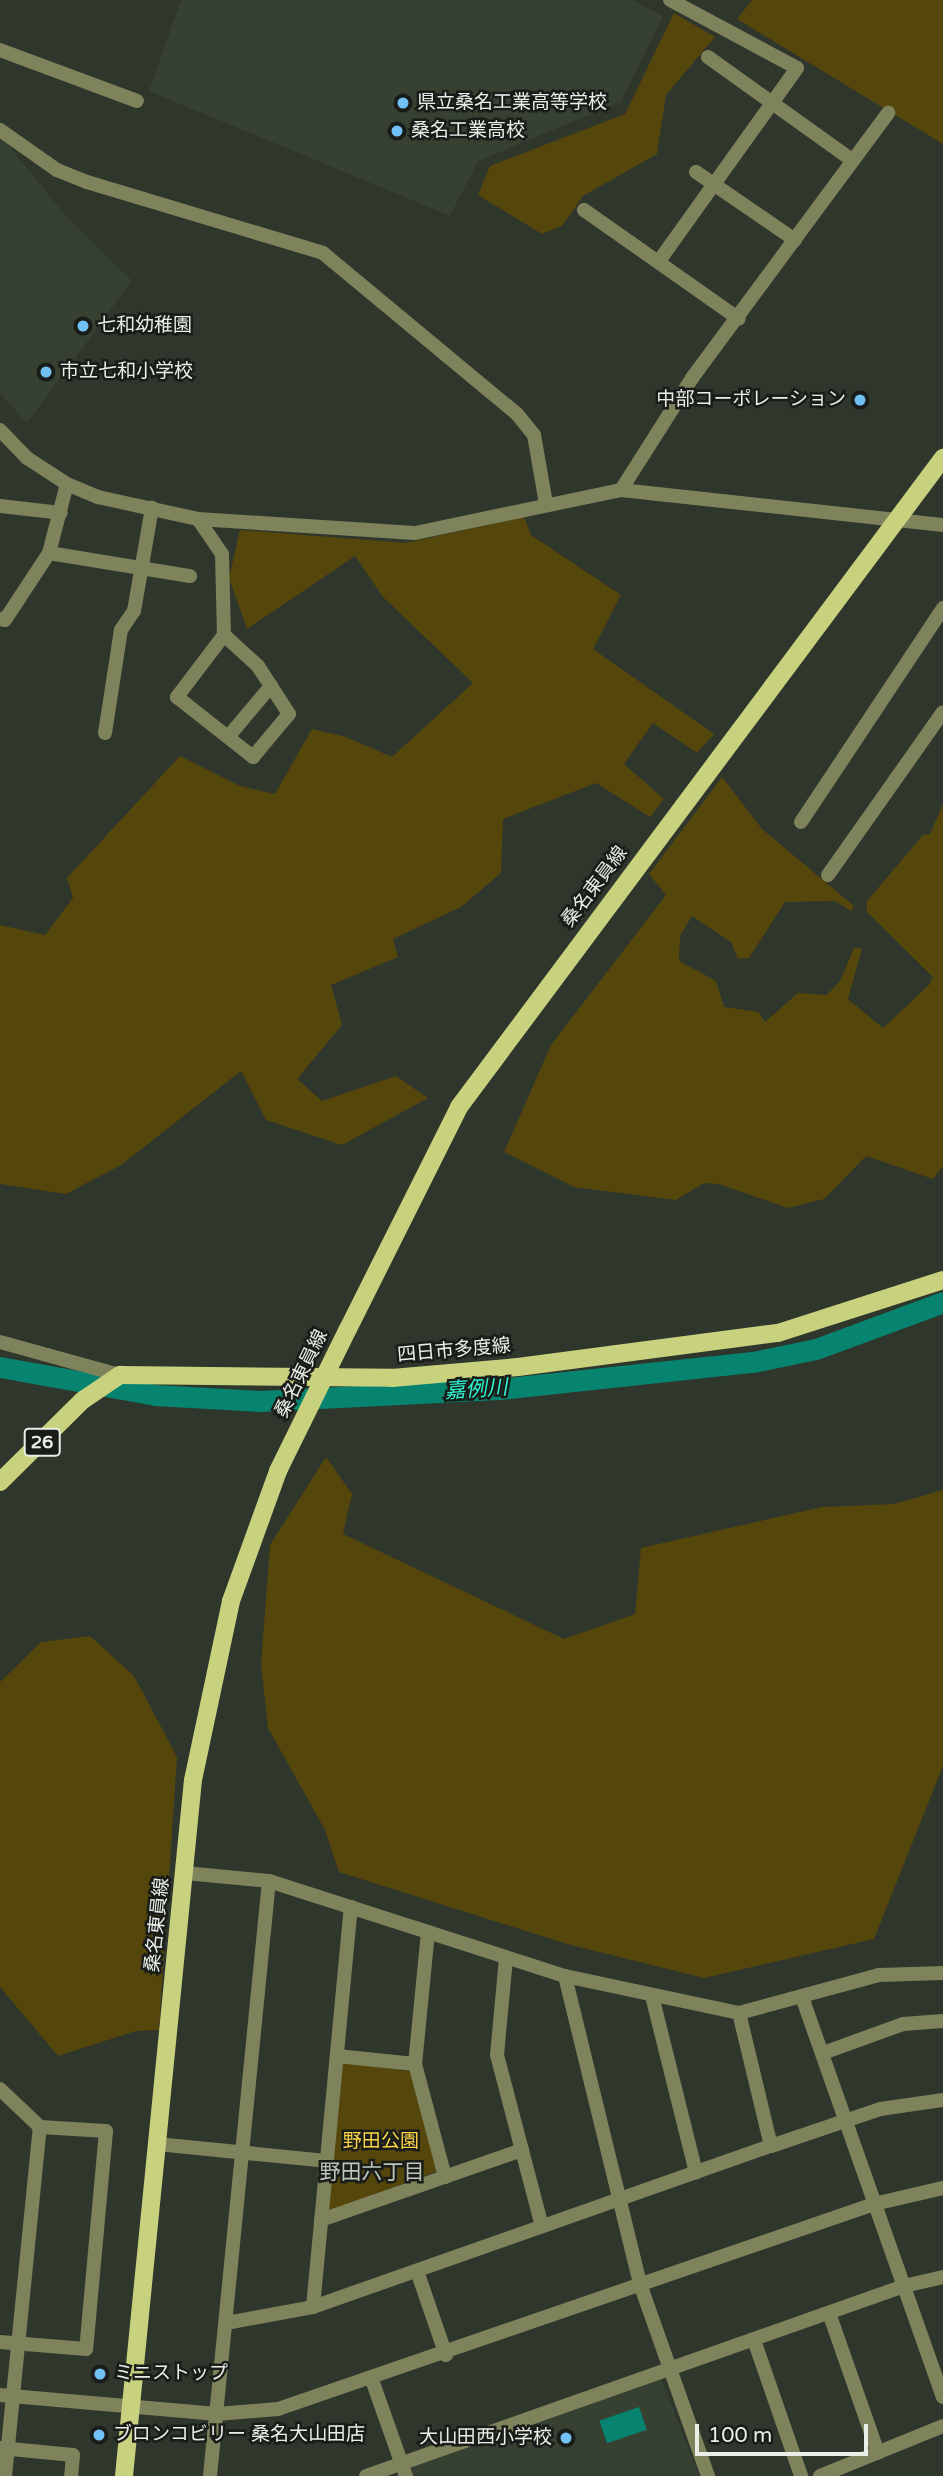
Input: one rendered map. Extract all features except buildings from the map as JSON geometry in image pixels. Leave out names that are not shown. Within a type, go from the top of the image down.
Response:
[{"type":"main road","name":"桑名東員線","points":[[124,2476],[185,1873],[206,1696],[230,1601],[278,1471],[459,1107],[943,458]]},
{"type":"main road","name":"四日市多度線","points":[[120,1375],[352,1379],[518,1367],[778,1333],[943,1280]]},
{"type":"main road","name":"26","points":[[0,1482],[83,1400],[120,1375]]},
{"type":"street","points":[[659,261],[797,68],[670,0]]},
{"type":"street","points":[[0,50],[138,101]]},
{"type":"street","points":[[708,57],[852,160]]},
{"type":"street","points":[[621,490],[641,451],[888,113]]},
{"type":"street","points":[[0,130],[57,170],[87,182],[323,253],[517,414],[534,435],[546,504]]},
{"type":"street","points":[[696,172],[795,240]]},
{"type":"street","points":[[584,210],[739,318]]},
{"type":"street","points":[[0,431],[27,458],[67,484],[98,498],[198,519],[385,535],[621,490],[943,524]]},
{"type":"street","points":[[0,619],[5,620],[49,553],[67,484]]},
{"type":"street","points":[[0,506],[61,513]]},
{"type":"street","points":[[105,733],[121,630],[134,611],[152,508]]},
{"type":"street","points":[[198,519],[222,554],[224,635],[177,697],[253,757],[289,714],[247,652],[224,635]]},
{"type":"street","points":[[49,553],[190,576]]},
{"type":"street","points":[[802,822],[943,608]]},
{"type":"street","points":[[228,737],[271,686]]},
{"type":"street","points":[[828,874],[943,712]]},
{"type":"street","points":[[0,1342],[120,1375]]},
{"type":"street","points":[[185,1873],[269,1881],[565,1976],[739,2014],[879,1975],[940,1970]]},
{"type":"street","points":[[211,2476],[269,1881]]},
{"type":"street","points":[[313,2307],[351,1907]]},
{"type":"street","points":[[428,1932],[415,2064],[445,2177]]},
{"type":"street","points":[[506,1958],[497,2055],[542,2226]]},
{"type":"street","points":[[565,1976],[640,2284],[708,2476]]},
{"type":"street","points":[[652,1996],[696,2173]]},
{"type":"street","points":[[802,1997],[943,2397]]},
{"type":"street","points":[[739,2014],[771,2146]]},
{"type":"street","points":[[823,2053],[903,2024],[943,2021]]},
{"type":"street","points":[[337,2056],[415,2064]]},
{"type":"street","points":[[0,2089],[40,2127],[106,2132],[86,2349],[0,2342]]},
{"type":"street","points":[[226,2323],[313,2307],[846,2120],[943,2100]]},
{"type":"street","points":[[5,2476],[6,2396],[16,2343],[40,2127]]},
{"type":"street","points":[[157,2144],[326,2161]]},
{"type":"street","points":[[321,2220],[522,2150]]},
{"type":"street","points":[[6,2396],[217,2414],[278,2409],[446,2355],[640,2284],[874,2204],[943,2188]]},
{"type":"street","points":[[416,2271],[446,2355]]},
{"type":"street","points":[[366,2476],[404,2470],[671,2369],[904,2286],[943,2277]]},
{"type":"street","points":[[830,2313],[878,2453]]},
{"type":"street","points":[[754,2340],[802,2476]]},
{"type":"street","points":[[372,2380],[404,2470]]},
{"type":"street","points":[[820,2476],[943,2426]]},
{"type":"street","points":[[4,2449],[73,2455],[71,2476]]},
{"type":"shaded area","name":"桑名工業高校","points":[[181,0],[633,0],[663,16],[621,102],[478,161],[450,216],[149,91]]},
{"type":"shaded area","points":[[0,134],[65,215],[132,281],[27,423],[0,393]]},
{"type":"shaded area","name":"大山田西小学校","points":[[661,2378],[699,2476],[413,2476],[413,2466]]},
{"type":"shaded area","points":[[639,2407],[647,2430],[607,2443],[599,2421]]},
{"type":"green space","points":[[752,0],[943,0],[943,144],[737,19]]},
{"type":"green space","points":[[674,13],[715,37],[666,95],[657,154],[583,196],[562,226],[542,234],[478,195],[490,166],[625,114]]},
{"type":"green space","points":[[524,517],[531,535],[621,595],[593,649],[714,734],[697,753],[653,723],[624,764],[664,799],[650,817],[596,783],[503,819],[501,873],[461,907],[393,939],[398,957],[331,985],[342,1025],[297,1079],[322,1101],[396,1076],[428,1098],[342,1145],[266,1120],[241,1071],[121,1165],[66,1194],[0,1184],[0,925],[45,935],[73,898],[67,878],[180,756],[240,786],[275,794],[312,729],[346,737],[392,757],[473,683],[383,597],[355,556],[247,629],[229,578],[240,530],[406,543]]},
{"type":"green space","points":[[722,777],[762,829],[854,906],[851,911],[835,901],[785,902],[749,958],[738,959],[731,942],[692,916],[680,936],[679,961],[716,981],[724,1007],[759,1012],[765,1022],[798,993],[827,995],[840,981],[854,948],[862,948],[848,999],[883,1028],[929,985],[933,977],[867,912],[867,901],[923,835],[930,834],[943,804],[943,1166],[933,1179],[866,1156],[824,1199],[788,1208],[719,1184],[704,1183],[676,1200],[574,1187],[504,1152],[551,1045],[666,895],[649,874]]},
{"type":"green space","points":[[326,1457],[352,1494],[343,1534],[564,1639],[635,1614],[641,1548],[822,1507],[894,1504],[943,1490],[943,1766],[874,1939],[704,1978],[567,1944],[339,1872],[325,1830],[268,1728],[261,1664],[270,1545]]},
{"type":"green space","points":[[90,1636],[134,1676],[177,1757],[159,2030],[136,2031],[58,2056],[0,1987],[0,1682],[41,1642]]},
{"type":"green space","name":"野田公園","points":[[346,2062],[413,2072],[437,2171],[332,2210],[328,2208],[341,2067]]},
{"type":"waterway","name":"嘉例川","points":[[0,1367],[155,1395],[260,1401],[499,1389],[753,1362],[816,1349],[943,1302]]},
{"type":"place","name":"県立桑名工業高等学校","points":[[403,103]]},
{"type":"place","name":"桑名工業高校","points":[[397,131]]},
{"type":"place","name":"七和幼稚園","points":[[83,326]]},
{"type":"place","name":"市立七和小学校","points":[[46,372]]},
{"type":"place","name":"中部コーポレーション","points":[[860,400]]},
{"type":"place","name":"ミニストップ","points":[[100,2374]]},
{"type":"place","name":"ブロンコビリー 桑名大山田店","points":[[99,2435]]},
{"type":"place","name":"大山田西小学校","points":[[566,2438]]},
{"type":"district","name":"野田六丁目","points":[[372,2173]]}]
